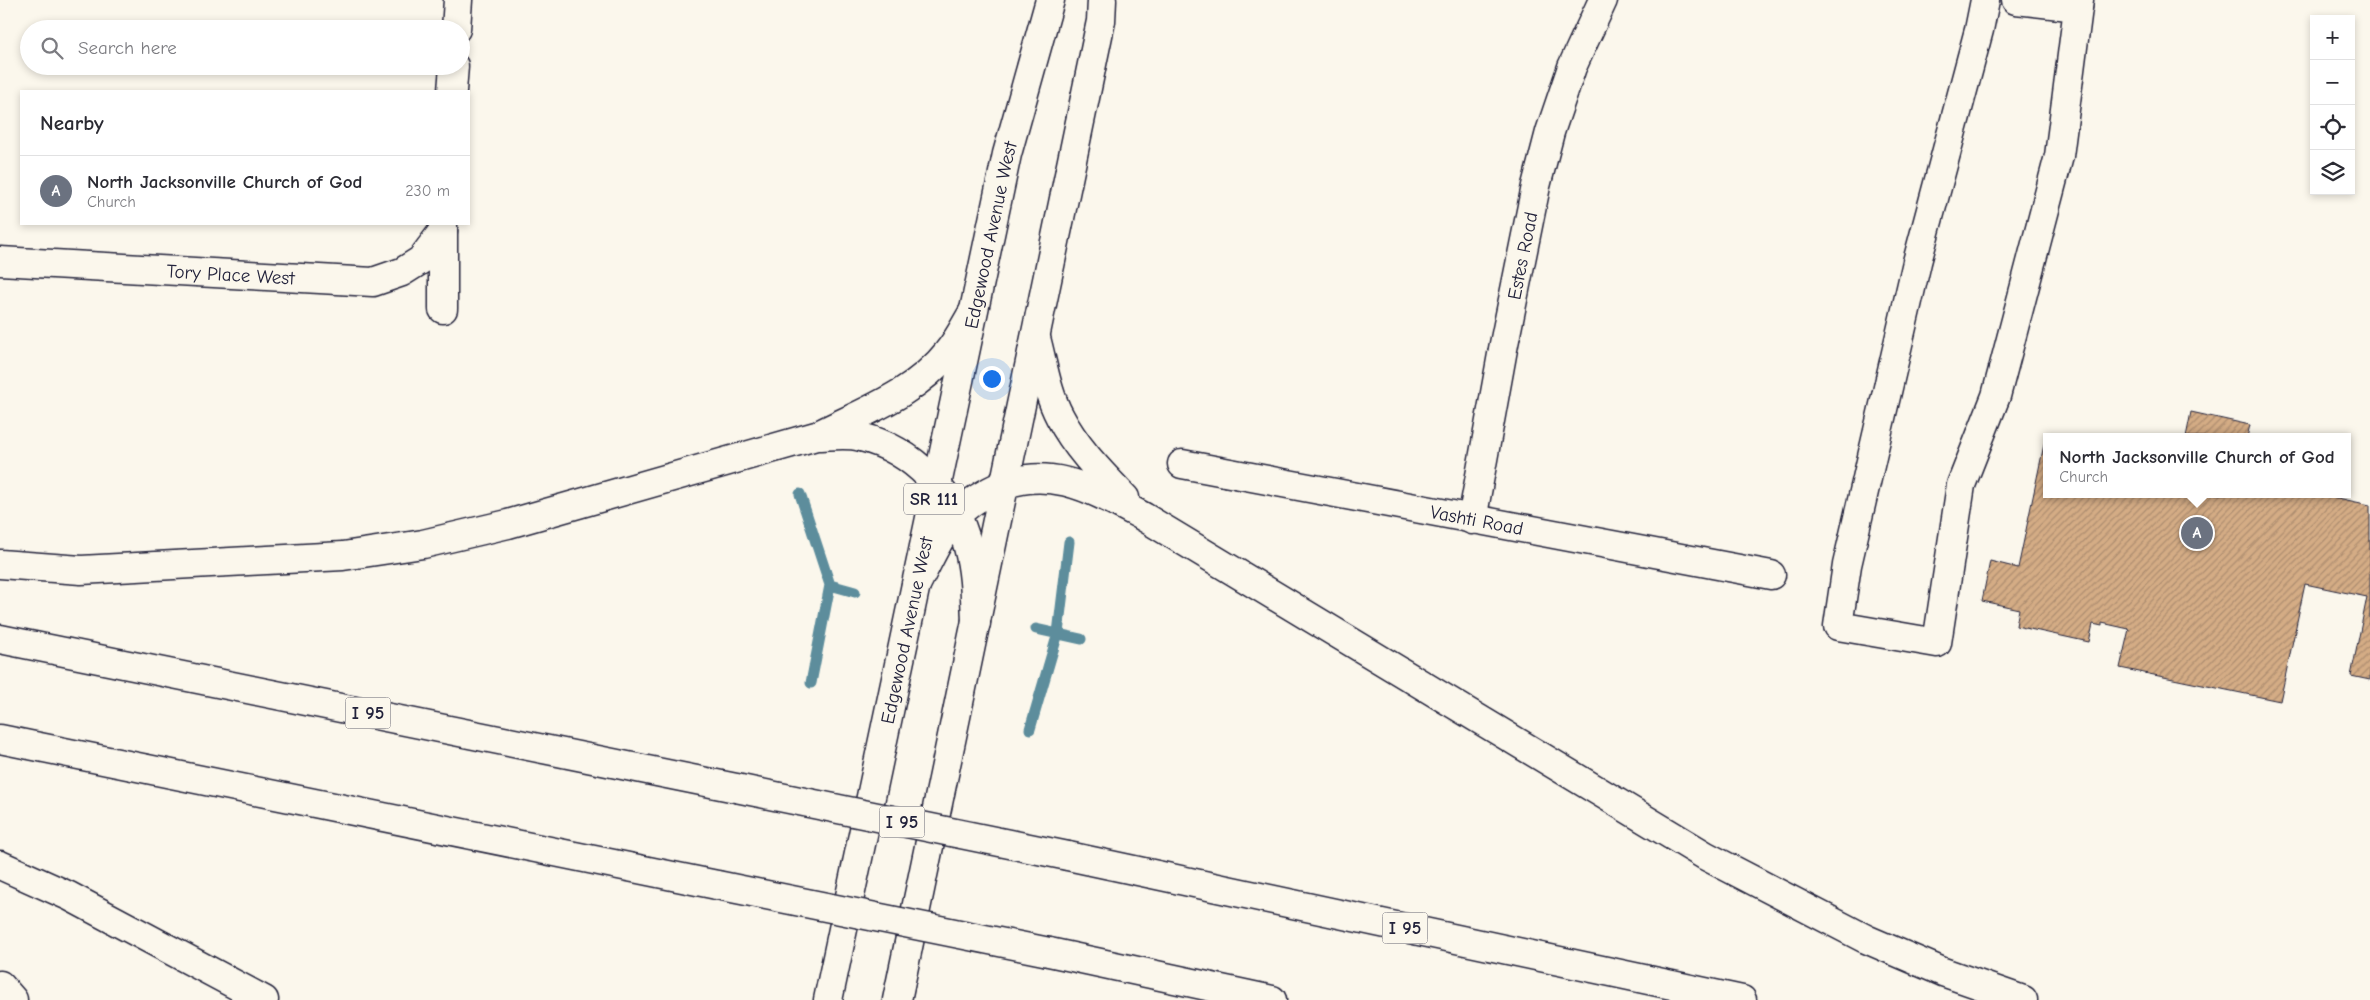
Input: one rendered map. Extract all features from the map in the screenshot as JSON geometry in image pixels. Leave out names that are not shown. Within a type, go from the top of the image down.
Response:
[{"type":"main road","points":[[457,20],[458,0]]},
{"type":"main road","name":"Edgewood Avenue West","points":[[828,1000],[1006,154],[1050,0]]},
{"type":"main road","points":[[897,1000],[1101,21],[1102,0]]},
{"type":"main road","name":"Estes Road","points":[[1472,520],[1503,349],[1536,186],[1550,132],[1572,68],[1603,0]]},
{"type":"main road","points":[[1985,0],[1917,262],[1848,565],[1838,626],[1937,643],[1961,486],[1996,396],[2059,156],[2079,3],[2016,0]]},
{"type":"main road","points":[[452,90],[453,75]]},
{"type":"main road","points":[[443,228],[443,309]]},
{"type":"main road","name":"Tory Place West","points":[[0,261],[373,282],[402,272],[421,260],[443,228]]},
{"type":"main road","points":[[0,564],[81,570],[343,556],[423,544],[508,524],[816,436],[895,397],[926,375],[948,352],[973,312]]},
{"type":"main road","points":[[1036,338],[1048,384],[1059,416],[1076,443],[1097,470],[1144,517]]},
{"type":"main road","points":[[816,436],[860,436],[890,447],[917,464],[937,485],[957,515],[968,546],[974,578],[976,623]]},
{"type":"main road","name":"Vashti Road","points":[[1182,464],[1771,575]]},
{"type":"main road","points":[[916,585],[938,543],[957,515],[980,496],[1006,483],[1036,477],[1065,480],[1099,493],[1144,517],[1706,856],[1866,939],[1943,972],[2023,1000]]},
{"type":"main road","name":"I 95","points":[[0,639],[1068,856],[1742,1000]]},
{"type":"main road","points":[[0,740],[1049,952],[1272,1000]]},
{"type":"main road","points":[[0,865],[69,896],[264,1000]]},
{"type":"main road","points":[[0,985],[13,1000]]},
{"type":"building","points":[[2191,412],[2250,425],[2248,433],[2187,433]]},
{"type":"building","points":[[2043,449],[2043,498],[2338,498],[2370,505],[2370,680],[2351,676],[2367,597],[2305,584],[2280,701],[2120,668],[2129,629],[2102,623],[2102,626],[2093,624],[2089,642],[2016,626],[2019,609],[1982,601],[1990,561],[2018,568]]},
{"type":"waterway","points":[[800,494],[830,585],[811,683]]},
{"type":"waterway","points":[[1030,729],[1058,633],[1069,542]]},
{"type":"waterway","points":[[830,585],[855,592]]},
{"type":"waterway","points":[[1036,629],[1081,639]]},
{"type":"place","name":"North Jacksonville Church of God","points":[[2197,533]]}]
